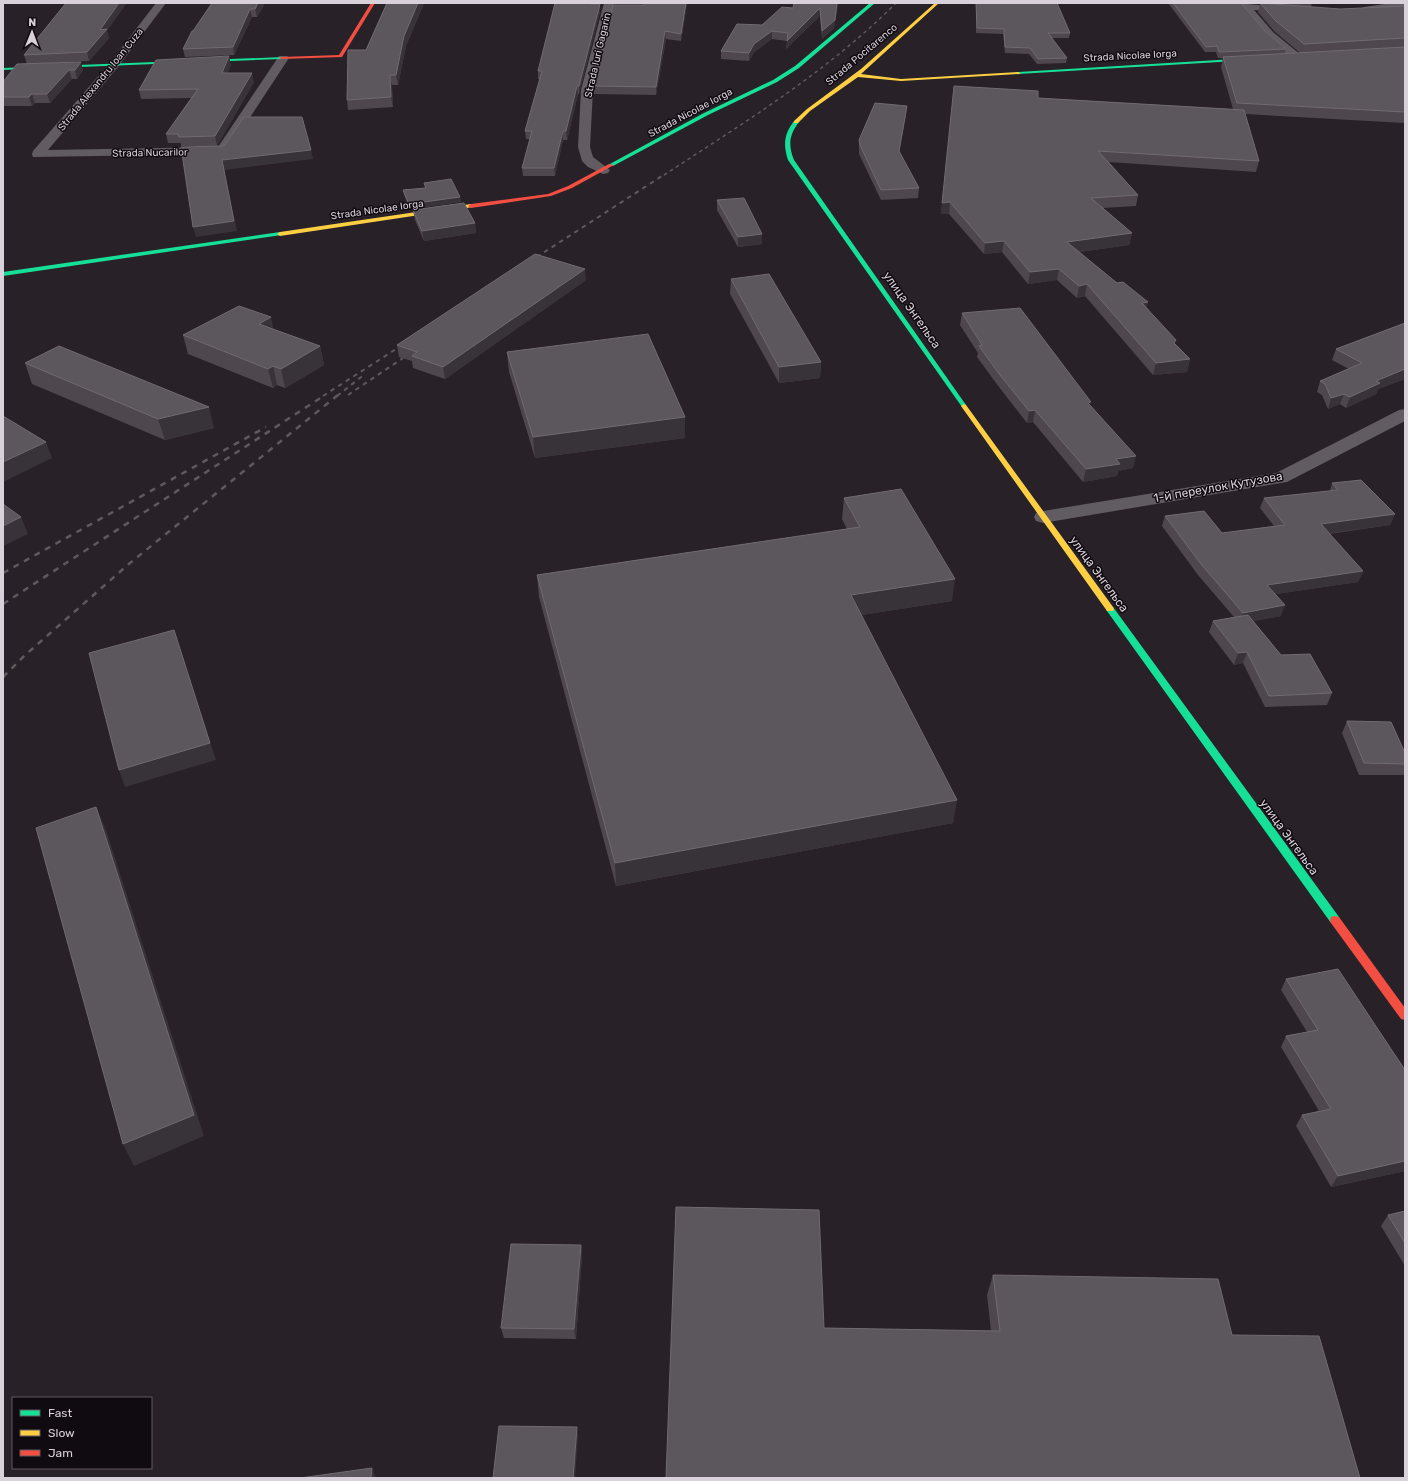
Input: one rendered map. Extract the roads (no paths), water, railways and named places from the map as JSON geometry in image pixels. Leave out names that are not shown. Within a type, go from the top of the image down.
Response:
[{"type":"street","name":"Strada Alexandru Ioan Cuza","points":[[38,154],[114,65],[160,3]]},
{"type":"street","points":[[3,69],[340,56],[373,3]]},
{"type":"street","name":"Strada Iuri Gagarin","points":[[603,170],[587,158],[584,147],[587,90],[610,3]]},
{"type":"street","name":"Strada Nicolae Iorga","points":[[3,274],[549,195],[570,187],[706,114],[775,81],[797,67],[873,3]]},
{"type":"street","name":"Strada Pocitarenco","points":[[786,140],[788,133],[798,119],[857,75],[937,3]]},
{"type":"street","points":[[1356,11],[1404,3]]},
{"type":"street","points":[[1243,5],[1299,11]]},
{"type":"street","points":[[1243,5],[1269,34],[1301,56]]},
{"type":"street","points":[[1281,57],[1301,56]]},
{"type":"street","name":"Strada Nucarilor","points":[[38,154],[222,151],[283,58]]},
{"type":"street","name":"Strada Nicolae Iorga","points":[[857,75],[900,80],[1258,59]]},
{"type":"street","name":"улица Энгельса","points":[[786,140],[786,147],[791,160],[1043,517],[1405,1016]]},
{"type":"street","name":"1-й переулок Кутузова","points":[[1043,517],[1281,478],[1405,414]]},
{"type":"railway","points":[[664,175],[814,74],[870,28],[896,3]]},
{"type":"railway","points":[[529,262],[665,174]]},
{"type":"railway","points":[[323,396],[407,342]]},
{"type":"railway","points":[[348,395],[403,358]]},
{"type":"railway","points":[[337,396],[365,374]]},
{"type":"railway","points":[[3,604],[325,395]]},
{"type":"railway","points":[[3,677],[23,657],[130,563],[338,395]]},
{"type":"railway","points":[[3,573],[266,427]]}]
